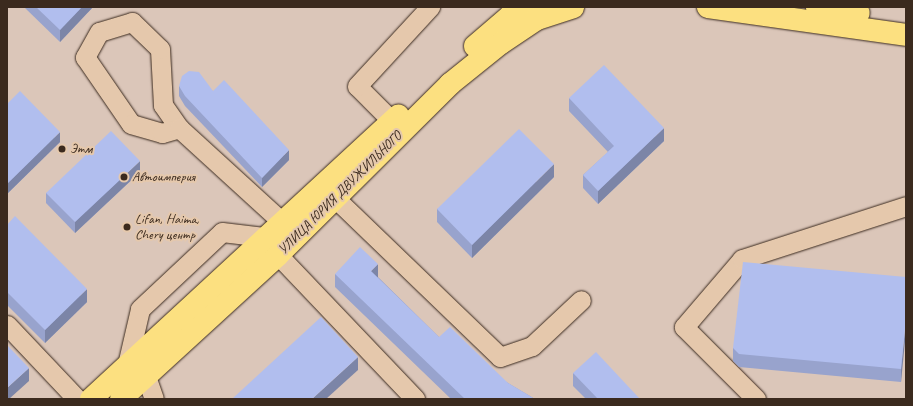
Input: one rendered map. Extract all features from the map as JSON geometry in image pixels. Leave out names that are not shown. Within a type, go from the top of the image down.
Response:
[{"type":"main road","name":"УЛИЦА ЮРИЯ ДВУЖИЛЬНОГО","points":[[121,399],[278,255],[289,228],[392,121],[480,41],[510,16],[533,11],[573,7]]},
{"type":"main road","points":[[708,7],[906,35]]},
{"type":"main road","points":[[817,7],[906,20]]},
{"type":"main road","name":"УЛИЦА ЮРИЯ ДВУЖИЛЬНОГО","points":[[91,399],[264,237],[289,228],[335,198],[450,84],[501,43],[533,11]]},
{"type":"lane","points":[[392,121],[357,86],[430,7]]},
{"type":"lane","points":[[179,128],[162,133],[131,124],[85,57],[99,32],[132,22],[160,49],[163,105],[179,128],[289,228]]},
{"type":"lane","points":[[335,198],[500,357],[532,346],[581,300]]},
{"type":"lane","points":[[756,399],[684,327],[742,260],[906,206]]},
{"type":"lane","points":[[127,365],[140,309],[222,232],[264,237]]},
{"type":"lane","points":[[278,255],[415,399]]},
{"type":"lane","points":[[7,325],[77,399]]},
{"type":"lane","points":[[146,376],[154,399]]},
{"type":"building","points":[[36,7],[82,7],[60,30]]},
{"type":"building","points":[[604,65],[664,128],[598,191],[583,175],[614,146],[569,98]]},
{"type":"building","points":[[189,71],[199,72],[213,91],[224,80],[289,150],[262,178],[185,96],[179,86],[182,76]]},
{"type":"building","points":[[20,91],[60,132],[8,183],[7,104]]},
{"type":"building","points":[[519,129],[554,164],[472,245],[437,209]]},
{"type":"building","points":[[111,131],[140,161],[75,222],[46,193]]},
{"type":"building","points":[[15,216],[87,289],[45,330],[7,292],[7,225]]},
{"type":"building","points":[[360,247],[378,264],[371,271],[439,337],[450,327],[508,383],[535,399],[465,399],[335,274]]},
{"type":"building","points":[[743,262],[906,277],[906,319],[901,369],[739,354],[733,348]]},
{"type":"building","points":[[321,317],[358,357],[312,399],[232,399]]},
{"type":"building","points":[[7,345],[29,368],[7,388]]},
{"type":"building","points":[[596,352],[640,399],[598,399],[573,373]]},
{"type":"place","name":"Этм","points":[[62,149]]},
{"type":"place","name":"Автоимперия","points":[[124,177]]},
{"type":"place","name":"Lifan, Haima, Chery центр","points":[[127,227]]}]
